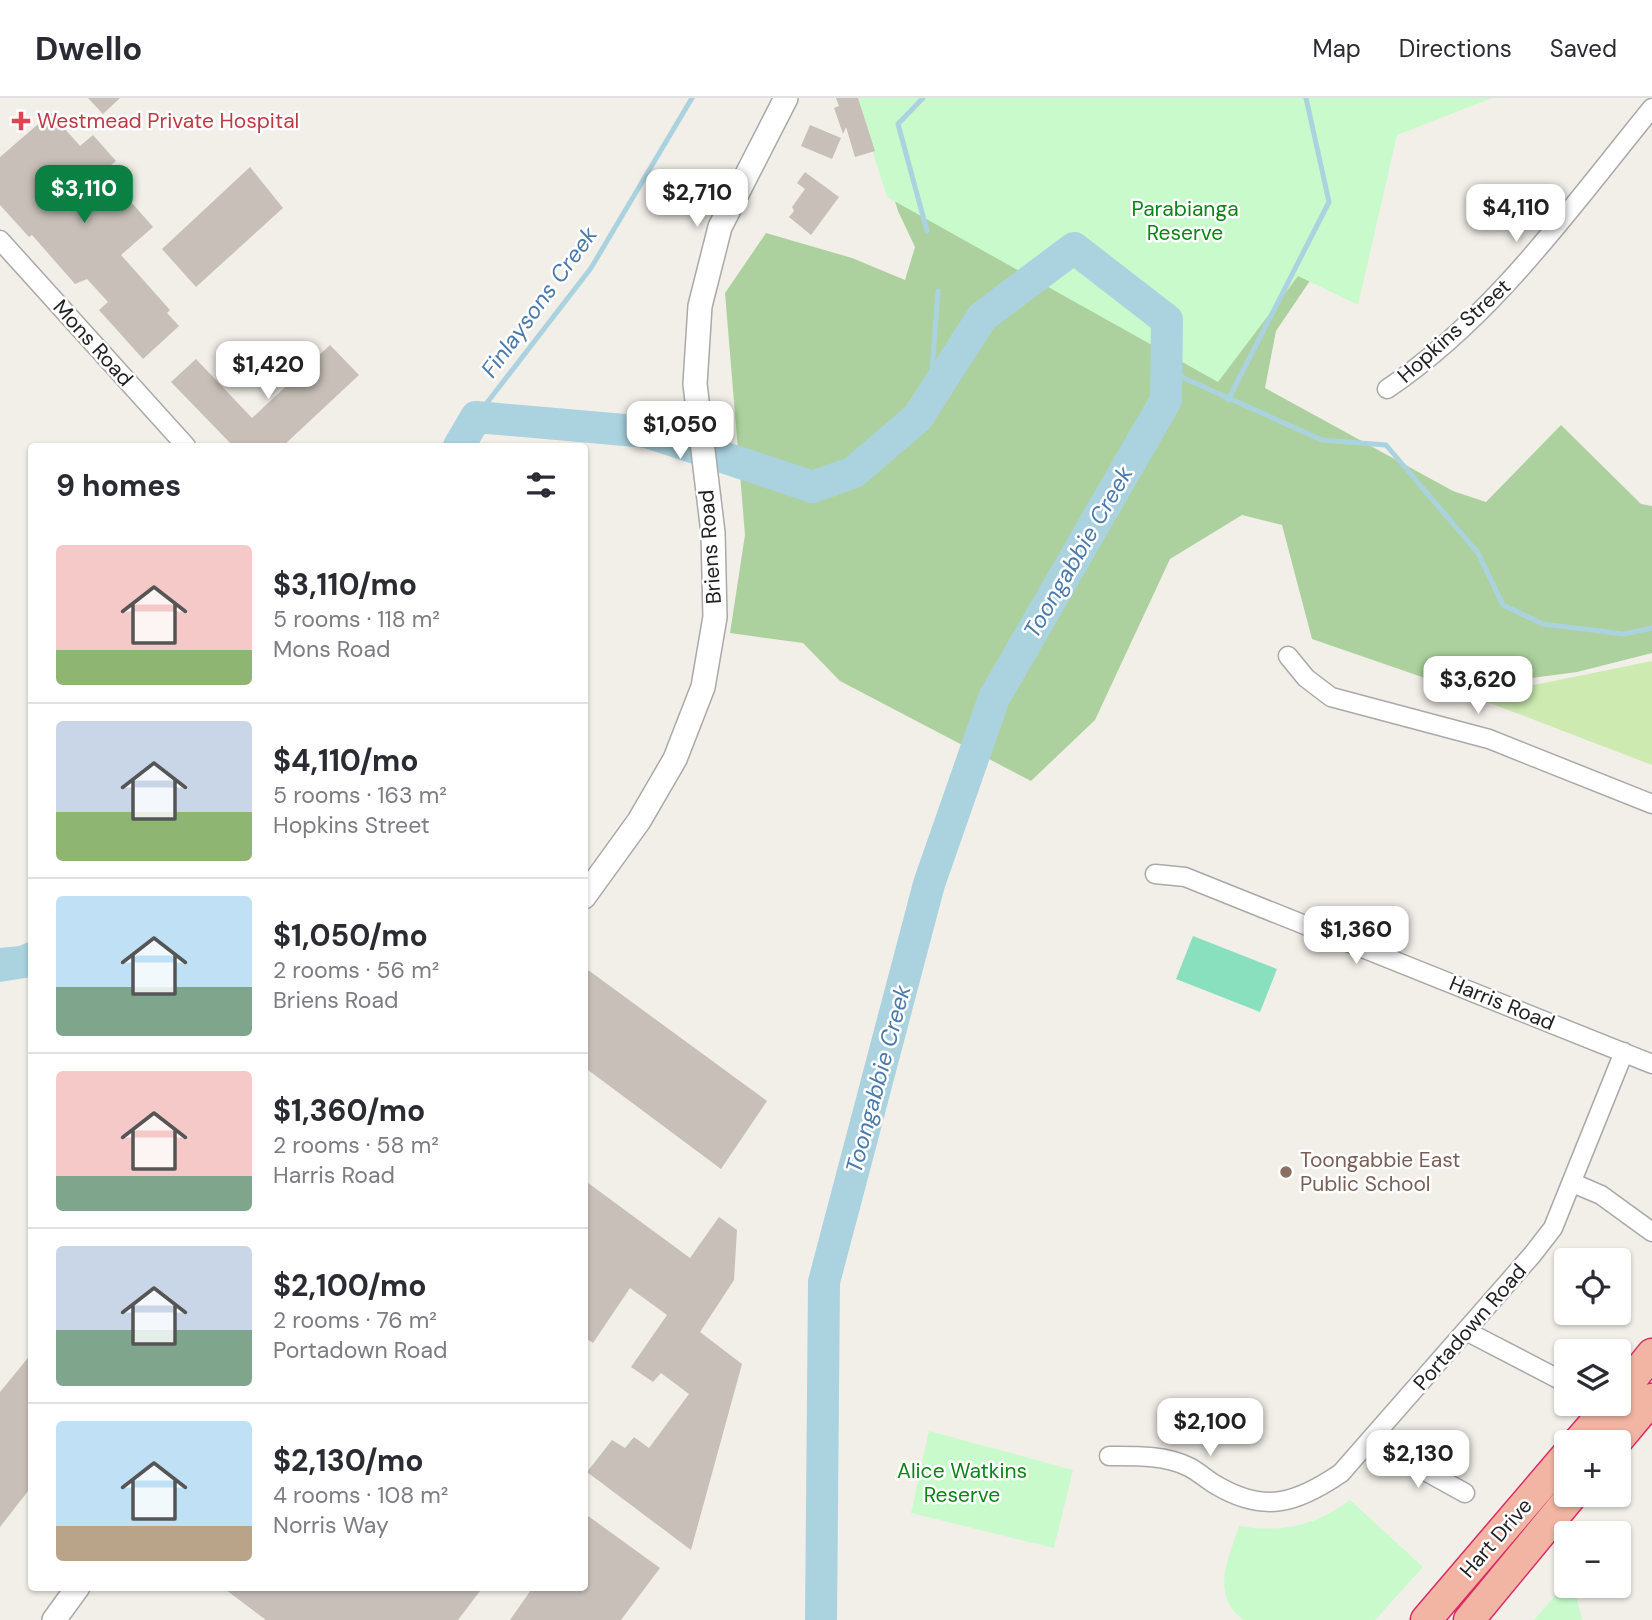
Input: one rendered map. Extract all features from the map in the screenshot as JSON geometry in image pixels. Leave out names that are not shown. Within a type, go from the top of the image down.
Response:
[{"type":"highway","points":[[1631,1380],[1652,1354]]},
{"type":"highway","points":[[1626,1430],[1652,1399]]},
{"type":"highway","points":[[1588,1430],[1601,1416]]},
{"type":"highway","name":"Hart Drive","points":[[1426,1620],[1554,1470]]},
{"type":"highway","name":"Hart Drive","points":[[1469,1620],[1562,1507]]},
{"type":"street","name":"Briens Road","points":[[588,891],[639,821],[675,759],[703,687],[715,617],[713,533],[695,384],[700,306],[720,227],[786,98]]},
{"type":"street","name":"Hopkins Street","points":[[1387,389],[1417,370],[1510,282],[1652,108]]},
{"type":"street","name":"Mons Road","points":[[0,240],[183,443]]},
{"type":"street","points":[[1288,656],[1306,678],[1331,697],[1489,739],[1652,803]]},
{"type":"street","name":"Harris Road","points":[[1155,874],[1185,877],[1652,1064]]},
{"type":"street","name":"Portadown Road","points":[[1109,1456],[1147,1455],[1187,1466],[1245,1500],[1267,1503],[1293,1499],[1314,1491],[1341,1473],[1553,1228],[1624,1052]]},
{"type":"street","points":[[1573,1183],[1601,1195],[1652,1232]]},
{"type":"street","points":[[1466,1331],[1554,1377]]},
{"type":"street","points":[[1371,1441],[1465,1493]]},
{"type":"street","points":[[54,1620],[75,1591]]},
{"type":"green space","name":"Parabianga Reserve","points":[[856,98],[1492,98],[1397,135],[1358,305],[1298,276],[1218,382],[887,197]]},
{"type":"green space","points":[[869,119],[1368,195],[1276,331],[1265,388],[1453,491],[1486,502],[1561,425],[1641,504],[1652,506],[1652,653],[1577,672],[1454,688],[1312,639],[1282,525],[1242,515],[1170,559],[1095,720],[1031,781],[840,681],[803,643],[730,633],[745,535],[725,293],[766,233],[852,258],[905,280],[915,247],[898,211]]},
{"type":"green space","points":[[1652,661],[1652,765],[1474,697]]},
{"type":"green space","points":[[1193,936],[1277,969],[1260,1012],[1176,979]]},
{"type":"green space","name":"Alice Watkins Reserve","points":[[929,1431],[1073,1470],[1054,1548],[911,1513]]},
{"type":"green space","points":[[1350,1500],[1423,1567],[1375,1620],[1243,1620],[1233,1609],[1224,1587],[1224,1576],[1239,1526],[1270,1529],[1298,1525],[1324,1516]]},
{"type":"green space","points":[[1554,1597],[1577,1598],[1582,1620],[1534,1620]]},
{"type":"water","points":[[28,942],[28,977],[0,982],[0,948]]},
{"type":"building","points":[[88,98],[120,98],[103,114]]},
{"type":"building","points":[[836,98],[858,98],[875,151],[855,157],[846,127],[843,134],[834,108],[839,106]]},
{"type":"building","points":[[51,113],[80,146],[93,135],[116,161],[104,171],[153,227],[121,255],[170,310],[167,313],[179,326],[143,359],[99,310],[108,302],[87,279],[75,284],[32,235],[29,237],[0,205],[0,157]]},
{"type":"building","points":[[810,125],[841,138],[832,159],[801,146]]},
{"type":"building","points":[[250,167],[283,208],[196,287],[162,249]]},
{"type":"building","points":[[805,172],[839,197],[811,235],[789,217],[794,211],[792,207],[805,189],[797,183]]},
{"type":"building","points":[[330,345],[359,375],[286,443],[230,443],[171,382],[196,359],[252,418]]},
{"type":"building","points":[[588,970],[767,1101],[721,1169],[588,1070]]},
{"type":"building","points":[[588,1183],[690,1258],[719,1217],[737,1230],[734,1280],[700,1332],[742,1364],[691,1550],[588,1473],[612,1440],[625,1448],[634,1437],[649,1448],[689,1394],[661,1373],[653,1382],[631,1367],[667,1315],[630,1288],[593,1343],[588,1340]]},
{"type":"building","points":[[28,1358],[28,1491],[0,1527],[0,1392]]},
{"type":"building","points":[[588,1516],[660,1568],[621,1620],[510,1620],[530,1591],[588,1591]]},
{"type":"building","points":[[227,1591],[480,1591],[458,1620],[266,1620]]},
{"type":"waterway","name":"Finlaysons Creek","points":[[476,417],[591,268],[692,98]]},
{"type":"waterway","points":[[923,98],[898,124],[927,231]]},
{"type":"waterway","points":[[1228,400],[1329,202],[1306,98]]},
{"type":"waterway","name":"Toongabbie Creek","points":[[461,443],[476,417],[647,432],[813,487],[854,472],[918,417],[982,317],[1074,248],[1167,320],[1166,400],[994,698],[929,884],[824,1282],[821,1620]]},
{"type":"waterway","points":[[930,399],[938,291]]},
{"type":"waterway","points":[[1166,370],[1322,440],[1386,445],[1478,553],[1503,605],[1543,624],[1624,634],[1652,628]]},
{"type":"place","name":"Westmead Private Hospital","points":[[21,121]]},
{"type":"place","name":"Toongabbie East Public School","points":[[1286,1172]]}]
